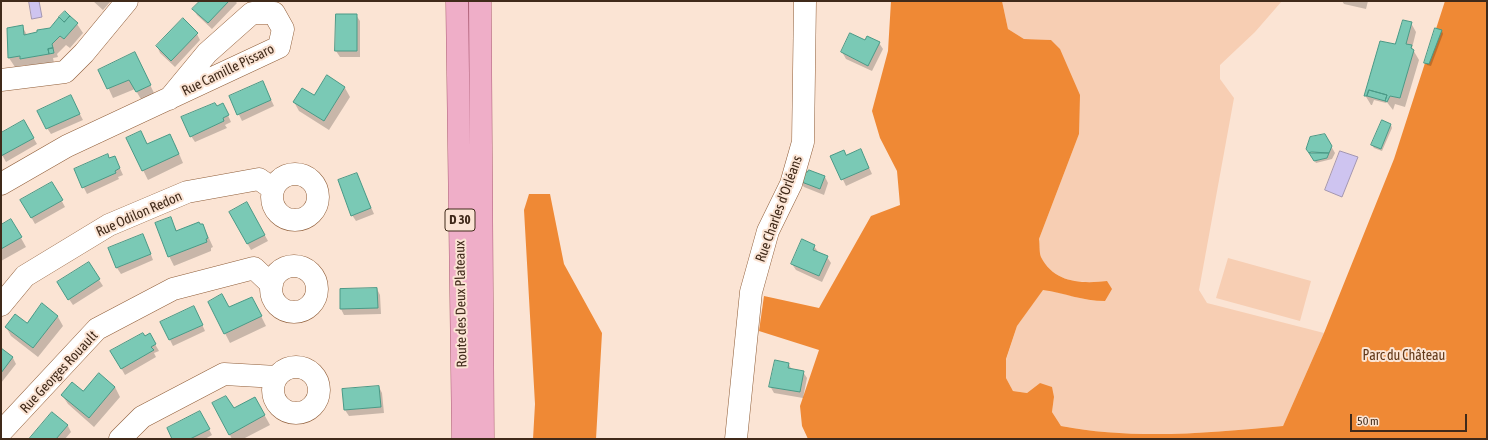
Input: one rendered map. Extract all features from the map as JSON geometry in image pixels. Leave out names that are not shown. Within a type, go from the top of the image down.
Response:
[{"type":"main road","name":"Route des Deux Plateaux","points":[[457,1],[463,439]]},
{"type":"main road","name":"Route des Deux Plateaux","points":[[480,1],[483,439]]},
{"type":"street","points":[[1,80],[65,72],[84,53],[127,1]]},
{"type":"street","name":"Rue Charles d'Orléans","points":[[736,439],[751,292],[768,232],[791,184],[803,142],[805,1]]},
{"type":"street","name":"Rue Camille Pissaro","points":[[1,184],[67,146],[169,99],[279,47],[283,29],[274,13],[252,14],[207,53],[169,99]]},
{"type":"street","name":"Rue Odilon Redon","points":[[1,305],[25,276],[109,224],[187,192],[259,179],[273,189]]},
{"type":"street","name":"Rue Georges Rouault","points":[[1,432],[97,329],[173,289],[254,268],[272,285]]},
{"type":"street","points":[[120,439],[142,417],[224,374],[277,377]]},
{"type":"shaded area","points":[[29,1],[39,1],[42,17],[32,19]]},
{"type":"shaded area","points":[[1002,1],[1282,1],[1255,32],[1220,65],[1220,79],[1234,98],[1199,290],[1207,303],[1324,333],[1283,426],[1172,434],[1116,433],[1089,430],[1061,426],[1052,412],[1054,397],[1040,383],[1027,393],[1013,391],[1006,378],[1006,360],[1017,326],[1043,289],[1081,298],[1105,301],[1106,281],[1078,282],[1069,280],[1053,272],[1041,257],[1039,239],[1079,134],[1051,40],[1024,39],[1008,29]]},
{"type":"shaded area","points":[[1340,151],[1358,157],[1342,197],[1325,190]]},
{"type":"shaded area","points":[[1228,258],[1311,281],[1300,321],[1216,298]]},
{"type":"green space","name":"Parc du Château","points":[[891,1],[1002,1],[1008,29],[1024,39],[1051,40],[1060,49],[1080,95],[1079,134],[1039,239],[1040,255],[1047,266],[1061,277],[1079,282],[1107,281],[1112,289],[1105,301],[1089,300],[1043,290],[1017,326],[1006,359],[1006,378],[1013,391],[1027,393],[1040,383],[1052,387],[1054,397],[1052,412],[1061,426],[1116,433],[1172,434],[1283,426],[1324,333],[1394,159],[1445,1],[1487,1],[1487,439],[808,439],[802,426],[800,406],[819,350],[759,331],[764,296],[819,308],[871,216],[900,205],[897,171],[880,138],[872,111],[888,51]]},
{"type":"green space","points":[[529,194],[550,194],[564,264],[602,333],[596,439],[533,439],[535,404],[524,210]]},
{"type":"building","points":[[200,1],[229,1],[208,23],[192,9]]},
{"type":"building","points":[[65,11],[70,16],[64,22],[59,17]]},
{"type":"building","points":[[336,14],[357,14],[357,51],[335,51]]},
{"type":"building","points":[[70,16],[78,23],[64,39],[60,36],[52,44],[53,48],[48,49],[49,54],[20,59],[20,56],[8,58],[7,28],[23,25],[24,35],[37,32],[37,30],[50,28],[59,17],[64,22]]},
{"type":"building","points":[[183,18],[198,33],[171,61],[156,46]]},
{"type":"building","points":[[1403,20],[1412,22],[1406,44],[1412,45],[1411,48],[1414,50],[1400,98],[1390,96],[1387,102],[1385,101],[1387,95],[1369,90],[1367,96],[1364,96],[1380,41],[1395,44]]},
{"type":"building","points":[[1435,28],[1442,30],[1429,64],[1424,63]]},
{"type":"building","points":[[850,33],[865,40],[867,36],[880,42],[868,66],[841,52]]},
{"type":"building","points":[[53,48],[54,53],[49,54],[48,49]]},
{"type":"building","points":[[135,52],[151,85],[136,92],[129,80],[107,89],[98,70]]},
{"type":"building","points":[[327,75],[345,87],[324,121],[293,102],[302,88],[314,95]]},
{"type":"building","points":[[263,81],[271,100],[237,115],[229,96]]},
{"type":"building","points":[[1369,90],[1387,95],[1385,101],[1367,96]]},
{"type":"building","points":[[71,95],[80,114],[46,129],[37,111]]},
{"type":"building","points":[[215,103],[217,106],[223,103],[229,115],[223,118],[224,121],[190,137],[181,117]]},
{"type":"building","points":[[24,120],[34,138],[1,156],[1,133]]},
{"type":"building","points":[[1382,120],[1391,124],[1381,149],[1371,145]]},
{"type":"building","points":[[141,131],[147,144],[170,134],[179,154],[142,171],[126,138]]},
{"type":"building","points":[[1325,134],[1332,146],[1329,153],[1309,153],[1306,149],[1310,137]]},
{"type":"building","points":[[861,149],[869,168],[841,180],[830,156],[844,150],[846,155]]},
{"type":"building","points":[[1309,153],[1329,153],[1327,158],[1314,161]]},
{"type":"building","points":[[108,154],[109,158],[115,156],[120,168],[115,171],[116,173],[82,188],[74,169]]},
{"type":"building","points":[[809,170],[825,176],[820,189],[799,181],[805,172]]},
{"type":"building","points":[[357,173],[371,208],[351,216],[338,180]]},
{"type":"building","points":[[52,182],[63,200],[31,218],[20,200]]},
{"type":"building","points":[[247,202],[265,235],[247,244],[229,212]]},
{"type":"building","points":[[171,217],[176,231],[199,222],[200,224],[203,224],[208,238],[206,239],[207,242],[168,257],[155,223]]},
{"type":"building","points":[[11,219],[22,237],[1,249],[1,225]]},
{"type":"building","points":[[143,234],[151,254],[116,268],[108,248]]},
{"type":"building","points":[[802,239],[815,245],[813,250],[828,256],[819,276],[791,264]]},
{"type":"building","points":[[89,262],[100,279],[68,300],[57,282]]},
{"type":"building","points":[[377,288],[378,308],[340,309],[340,289]]},
{"type":"building","points":[[222,294],[229,307],[252,297],[262,316],[224,334],[208,302]]},
{"type":"building","points":[[42,303],[58,316],[33,348],[5,327],[15,314],[27,323]]},
{"type":"building","points":[[194,306],[203,325],[169,340],[160,322]]},
{"type":"building","points":[[143,333],[145,336],[150,333],[156,344],[151,347],[154,350],[121,369],[110,351]]},
{"type":"building","points":[[1,348],[13,357],[1,373]]},
{"type":"building","points":[[775,360],[789,363],[788,368],[804,371],[800,392],[769,387]]},
{"type":"building","points":[[99,373],[115,387],[89,418],[61,395],[72,382],[83,391]]},
{"type":"building","points":[[379,386],[381,407],[344,410],[342,389]]},
{"type":"building","points":[[226,396],[234,408],[255,397],[265,415],[229,435],[212,403]]},
{"type":"building","points":[[200,411],[210,429],[190,439],[172,439],[167,428]]},
{"type":"building","points":[[52,412],[68,425],[56,439],[29,439]]}]
